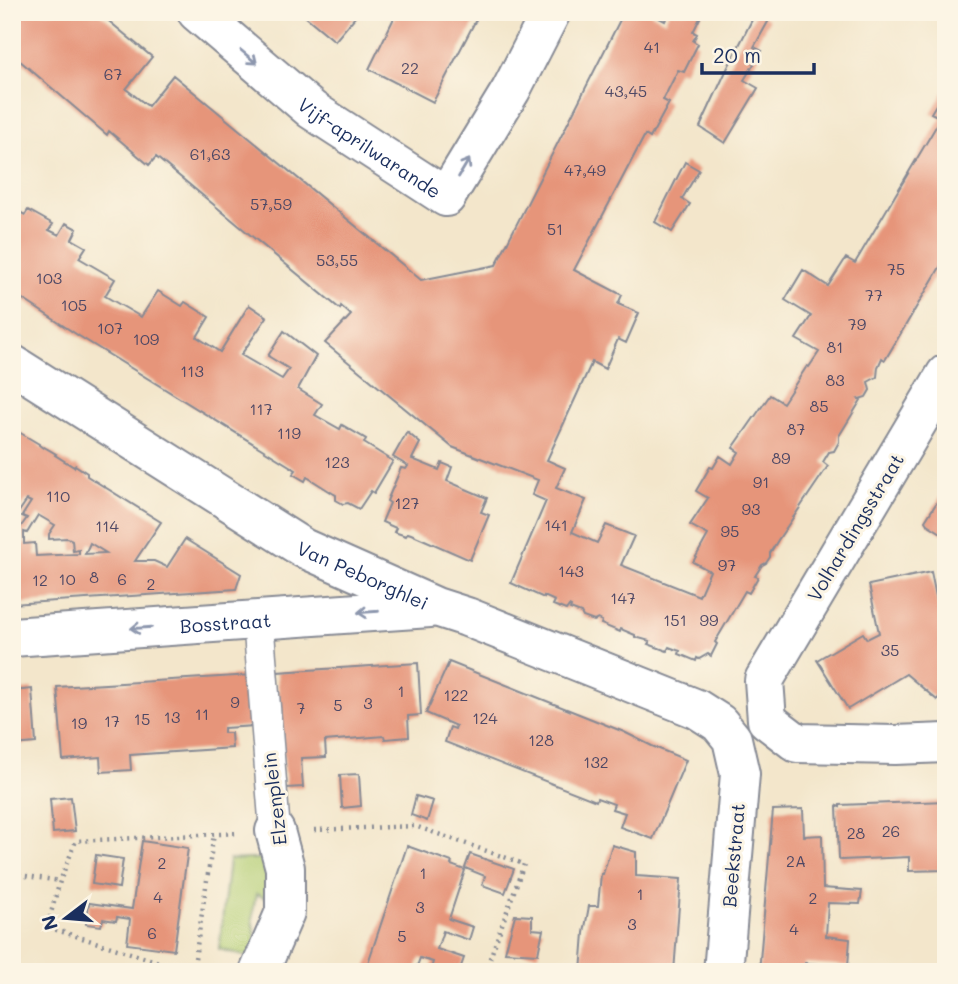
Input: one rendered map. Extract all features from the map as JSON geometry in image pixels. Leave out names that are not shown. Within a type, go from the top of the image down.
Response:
[{"type":"street","name":"Vijf-aprilwarande","points":[[197,12],[312,110],[446,197],[511,90],[551,12]]},
{"type":"street","name":"Van Peborghlei","points":[[12,364],[303,548],[436,607],[697,709],[719,723],[732,739]]},
{"type":"street","name":"Volhardingsstraat","points":[[946,374],[764,680],[767,720],[797,743],[946,743]]},
{"type":"street","name":"Bosstraat","points":[[12,637],[436,607]]},
{"type":"street","name":"Elzenplein","points":[[258,620],[275,831],[285,868],[285,912],[259,972]]},
{"type":"street","name":"Beekstraat","points":[[723,972],[740,774],[732,739]]},
{"type":"path","points":[[12,874],[60,881],[47,927],[192,972],[214,834]]},
{"type":"green space","points":[[274,858],[278,903],[256,894],[253,920],[257,959],[219,949],[229,860]]},
{"type":"building","points":[[12,12],[98,12],[152,57],[126,89],[148,106],[173,75],[421,280],[496,265],[624,12],[648,12],[665,21],[669,12],[703,12],[693,32],[697,34],[693,41],[698,44],[684,72],[678,70],[663,100],[669,103],[650,138],[645,135],[574,270],[622,295],[618,304],[639,313],[626,343],[618,339],[605,369],[592,362],[547,460],[565,468],[556,488],[586,500],[572,532],[597,543],[606,525],[634,536],[621,565],[699,596],[710,571],[693,562],[708,535],[690,525],[708,498],[696,491],[720,456],[732,464],[739,452],[733,448],[770,395],[783,403],[819,352],[796,339],[811,316],[785,300],[803,270],[828,286],[846,258],[855,263],[941,118],[931,113],[946,88],[946,257],[885,360],[882,358],[877,377],[868,382],[870,390],[866,397],[859,399],[861,400],[839,436],[834,451],[829,452],[823,462],[828,466],[755,576],[758,577],[749,593],[745,591],[715,642],[717,644],[711,656],[708,654],[696,661],[679,654],[680,651],[669,647],[667,651],[621,629],[620,632],[601,624],[602,621],[598,619],[594,621],[583,617],[569,606],[566,610],[553,605],[555,601],[511,583],[546,501],[532,495],[538,480],[452,447],[325,343],[351,315],[341,306],[340,309],[156,157],[149,165],[109,131],[107,135],[12,54]]},
{"type":"building","points":[[300,12],[351,12],[356,16],[335,41]]},
{"type":"building","points":[[392,12],[480,12],[433,102],[369,69],[396,14]]},
{"type":"building","points":[[756,12],[769,20],[754,47],[762,51],[744,80],[758,88],[725,143],[700,127]]},
{"type":"building","points":[[685,162],[699,170],[682,199],[690,204],[672,232],[655,222]]},
{"type":"building","points":[[12,208],[25,215],[28,210],[53,224],[49,230],[59,235],[66,223],[77,229],[72,239],[86,247],[79,258],[115,279],[105,296],[141,317],[158,291],[182,306],[185,302],[209,317],[197,337],[220,352],[249,305],[267,317],[241,355],[282,379],[289,369],[268,356],[284,331],[316,356],[298,389],[322,404],[315,415],[340,429],[342,425],[366,439],[364,443],[393,461],[374,493],[371,491],[359,509],[348,503],[343,504],[336,500],[336,495],[307,477],[305,481],[293,474],[296,470],[12,292]]},
{"type":"building","points":[[12,428],[74,467],[75,465],[87,473],[87,476],[161,522],[135,561],[154,561],[167,567],[185,539],[241,574],[236,589],[12,604],[12,531],[17,532],[27,518],[22,516],[31,502],[27,500],[18,513],[12,509]],"holes":[[[38,515],[55,525],[49,539],[68,538],[72,540],[73,551],[79,550],[79,554],[36,556],[35,543],[24,544],[24,532],[27,533]],[[90,543],[106,553],[85,554]]]},
{"type":"building","points":[[407,432],[420,443],[412,459],[439,470],[442,463],[452,467],[447,481],[487,498],[481,512],[489,515],[470,560],[411,534],[406,536],[394,532],[396,528],[382,522],[390,503],[387,501],[401,468],[406,469],[408,466],[393,457]]},
{"type":"building","points":[[946,488],[946,536],[925,521]]},
{"type":"building","points":[[931,572],[941,621],[946,624],[946,689],[937,700],[906,674],[848,709],[817,660],[863,633],[867,639],[879,633],[869,585]]},
{"type":"building","points":[[449,662],[624,732],[686,760],[653,839],[620,827],[625,813],[612,809],[614,804],[597,798],[596,801],[445,742],[450,727],[455,729],[456,726],[426,713]]},
{"type":"building","points":[[418,663],[421,715],[408,716],[409,737],[385,739],[384,736],[325,741],[326,757],[301,758],[303,787],[286,788],[277,672]]},
{"type":"building","points":[[252,675],[255,726],[224,728],[224,733],[231,733],[232,748],[130,755],[131,770],[101,772],[100,757],[63,760],[57,687]]},
{"type":"building","points":[[32,689],[36,743],[12,745],[12,691]]},
{"type":"building","points":[[359,774],[361,806],[342,808],[340,775]]},
{"type":"building","points":[[416,796],[433,801],[427,821],[411,815]]},
{"type":"building","points":[[71,797],[75,831],[53,833],[50,799]]},
{"type":"building","points":[[946,801],[946,870],[909,871],[909,857],[839,858],[837,806]]},
{"type":"building","points":[[803,809],[804,836],[822,835],[823,888],[862,891],[860,904],[828,903],[826,936],[850,939],[848,966],[805,963],[803,972],[759,972],[773,810]]},
{"type":"building","points":[[142,841],[188,848],[174,950],[127,944],[130,919],[103,919],[101,926],[86,924],[89,903],[132,909]]},
{"type":"building","points":[[612,845],[636,852],[636,876],[681,879],[674,972],[581,972],[589,906],[598,906],[601,874]]},
{"type":"building","points":[[407,846],[452,862],[451,865],[465,870],[449,919],[473,927],[469,940],[443,931],[437,949],[464,958],[459,972],[430,972],[433,962],[420,958],[415,972],[365,972]]},
{"type":"building","points":[[470,854],[514,869],[505,893],[482,885],[485,876],[465,868]]},
{"type":"building","points":[[96,855],[123,859],[119,888],[92,884]]},
{"type":"building","points":[[515,915],[532,916],[532,929],[543,930],[538,954],[505,952]]}]
